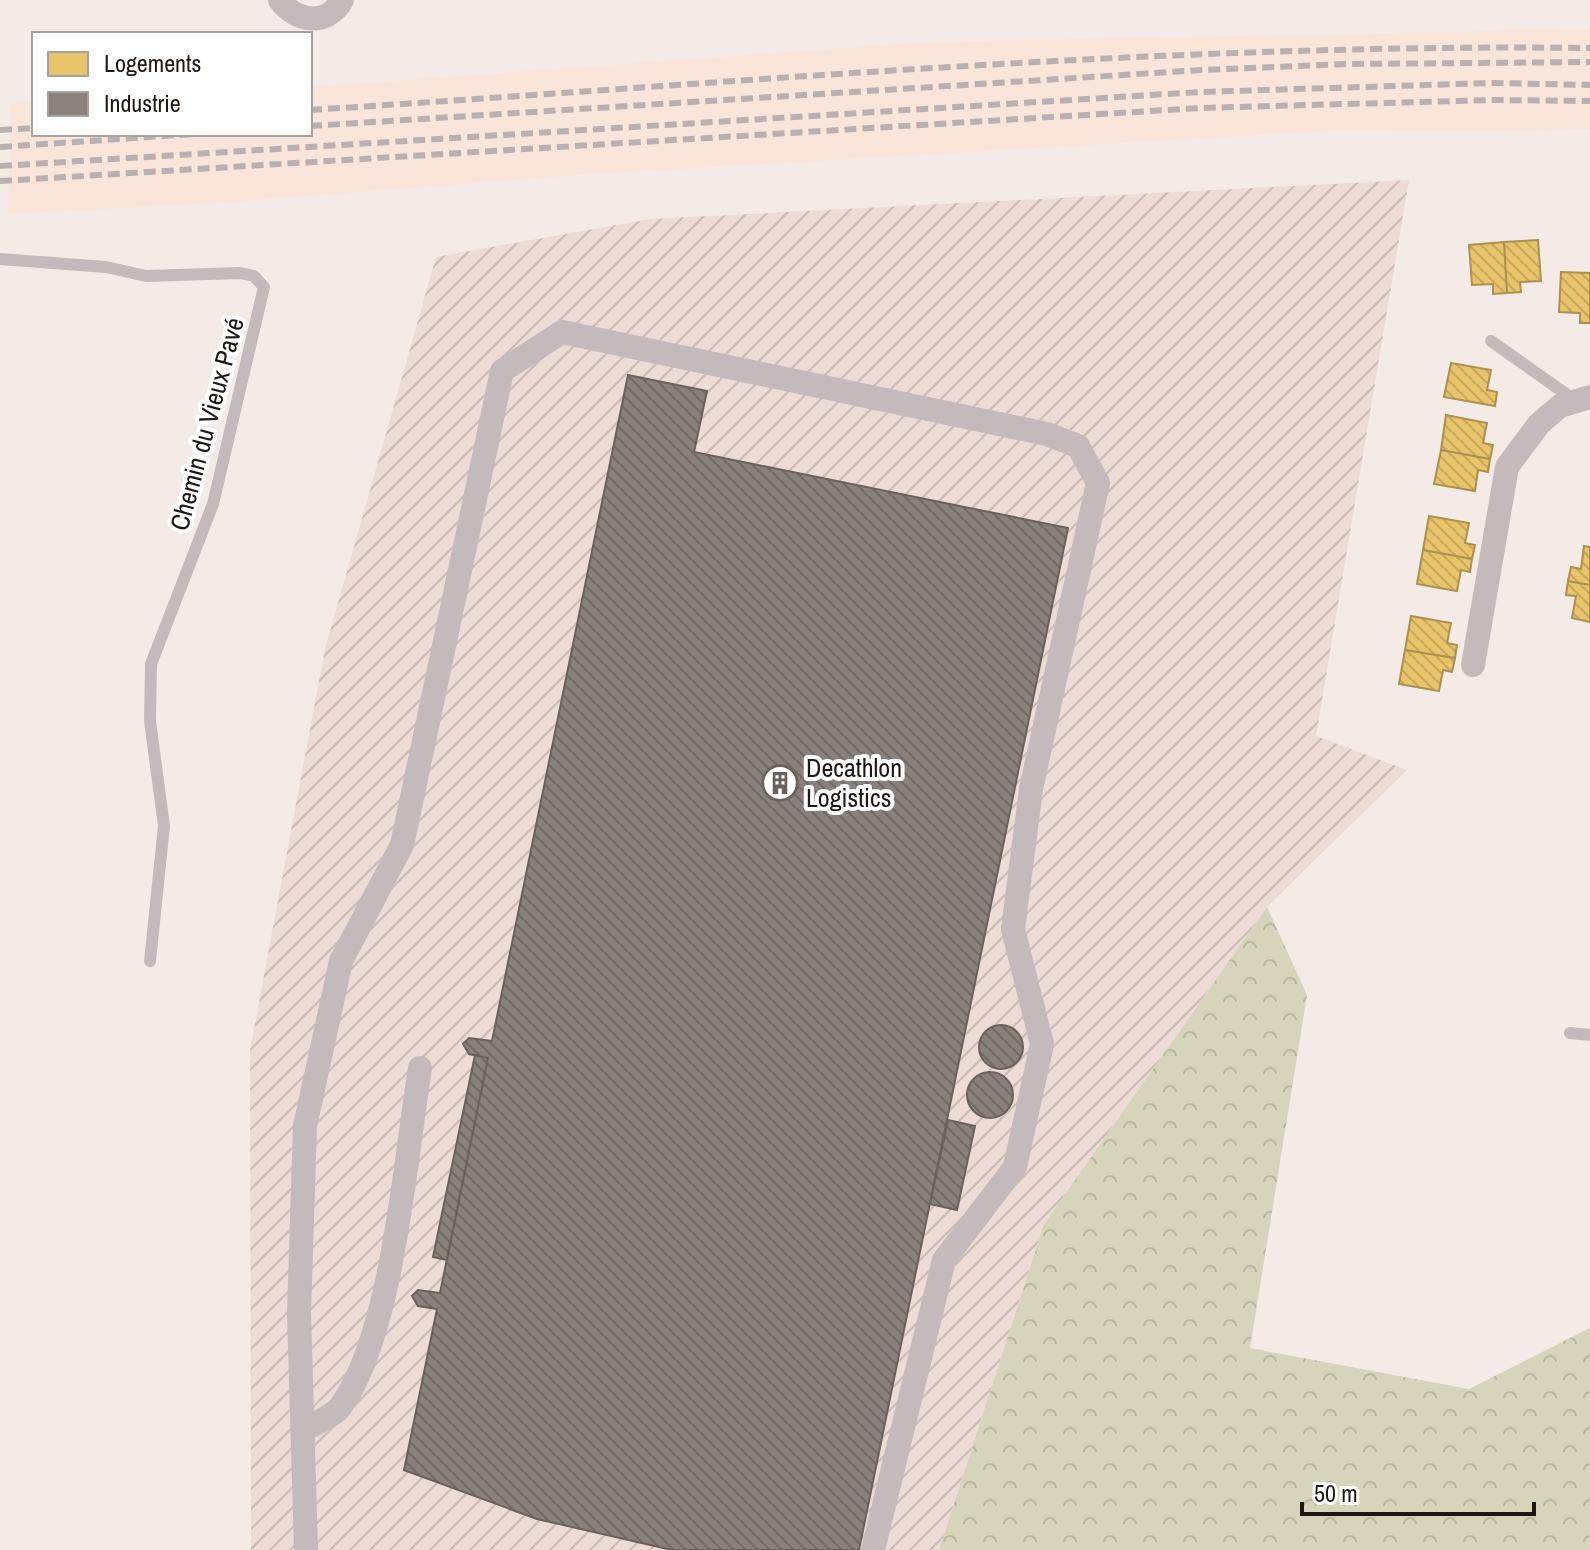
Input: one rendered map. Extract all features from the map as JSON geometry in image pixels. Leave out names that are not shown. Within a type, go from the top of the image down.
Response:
[{"type":"street","points":[[280,0],[288,11],[313,20],[326,16],[342,0]]},
{"type":"street","points":[[306,1550],[305,1429],[299,1313],[305,1126],[341,961],[402,845],[502,371],[562,332],[1047,434],[1078,446],[1098,483],[1031,789],[1013,929],[1042,1044],[1015,1167],[944,1260],[873,1550]]},
{"type":"street","points":[[1473,665],[1507,467],[1539,424],[1582,398]]},
{"type":"street","points":[[305,1429],[339,1409],[365,1361],[386,1286],[420,1068]]},
{"type":"lane","name":"Chemin du Vieux Pavé","points":[[0,259],[106,267],[146,276],[240,273],[254,276],[263,283],[264,296],[213,504],[151,664],[150,721],[164,826],[150,961]]},
{"type":"lane","points":[[1491,341],[1582,398]]},
{"type":"lane","points":[[1570,1033],[1590,1035]]},
{"type":"shaded area","points":[[1590,29],[1590,129],[1329,131],[578,175],[217,203],[8,214],[11,103],[32,102],[32,136],[312,136],[312,87],[926,42]]},
{"type":"shaded area","points":[[1409,180],[1316,736],[1407,770],[1267,907],[1044,1224],[939,1550],[251,1550],[250,1050],[325,649],[436,257],[650,219]]},
{"type":"green space","points":[[1267,907],[1307,995],[1250,1348],[1469,1389],[1590,1328],[1590,1550],[939,1550],[1044,1224]]},
{"type":"building: Logements","points":[[1538,240],[1541,281],[1520,282],[1521,292],[1507,293],[1504,242]]},
{"type":"building: Logements","points":[[1504,242],[1507,293],[1493,294],[1493,284],[1472,285],[1469,245]]},
{"type":"building: Logements","points":[[1561,272],[1590,273],[1590,323],[1580,323],[1580,313],[1559,312]]},
{"type":"building: Logements","points":[[1451,363],[1491,370],[1487,390],[1497,392],[1495,406],[1444,397]]},
{"type":"building: Logements","points":[[1446,415],[1487,423],[1483,443],[1493,445],[1490,459],[1441,450]]},
{"type":"building: Logements","points":[[1441,450],[1490,459],[1488,472],[1478,470],[1475,491],[1434,484]]},
{"type":"building: Logements","points":[[1429,516],[1469,523],[1465,543],[1475,545],[1472,559],[1423,550]]},
{"type":"building: Logements","points":[[1584,546],[1590,547],[1590,585],[1568,581],[1571,567],[1581,569]]},
{"type":"building: Logements","points":[[1423,550],[1472,559],[1470,572],[1461,570],[1457,591],[1417,584]]},
{"type":"building: Logements","points":[[1568,581],[1590,585],[1590,622],[1572,618],[1576,596],[1566,595]]},
{"type":"building: Logements","points":[[1411,616],[1451,623],[1447,643],[1457,645],[1455,658],[1405,650]]},
{"type":"building: Logements","points":[[1405,650],[1455,658],[1452,672],[1443,670],[1439,691],[1399,684]]},
{"type":"building: Industrie","name":"Decathlon Logistics","points":[[628,375],[707,391],[694,452],[1068,528],[859,1550],[672,1550],[537,1519],[404,1470],[437,1309],[418,1306],[412,1296],[418,1290],[440,1293],[488,1058],[469,1054],[463,1044],[469,1038],[492,1041]]},
{"type":"building: Industrie","points":[[1001,1025],[1016,1032],[1023,1047],[1016,1062],[1001,1069],[986,1062],[979,1047],[986,1032]]},
{"type":"building: Industrie","points":[[475,1055],[488,1058],[447,1260],[433,1257]]},
{"type":"building: Industrie","points":[[990,1072],[1006,1079],[1013,1095],[1006,1111],[990,1118],[974,1111],[967,1095],[974,1079]]},
{"type":"building: Industrie","points":[[948,1120],[975,1126],[957,1210],[930,1204]]},
{"type":"railway","points":[[312,110],[1110,58],[1430,48],[1590,48]]},
{"type":"railway","points":[[312,126],[1202,70],[1349,64],[1590,62]]},
{"type":"railway","points":[[0,166],[1200,92],[1492,83],[1590,85]]},
{"type":"railway","points":[[0,181],[1200,108],[1492,100],[1590,101]]},
{"type":"railway","points":[[0,130],[32,128]]},
{"type":"railway","points":[[0,147],[164,136]]},
{"type":"place","name":"Decathlon Logistics","points":[[780,783]]}]
